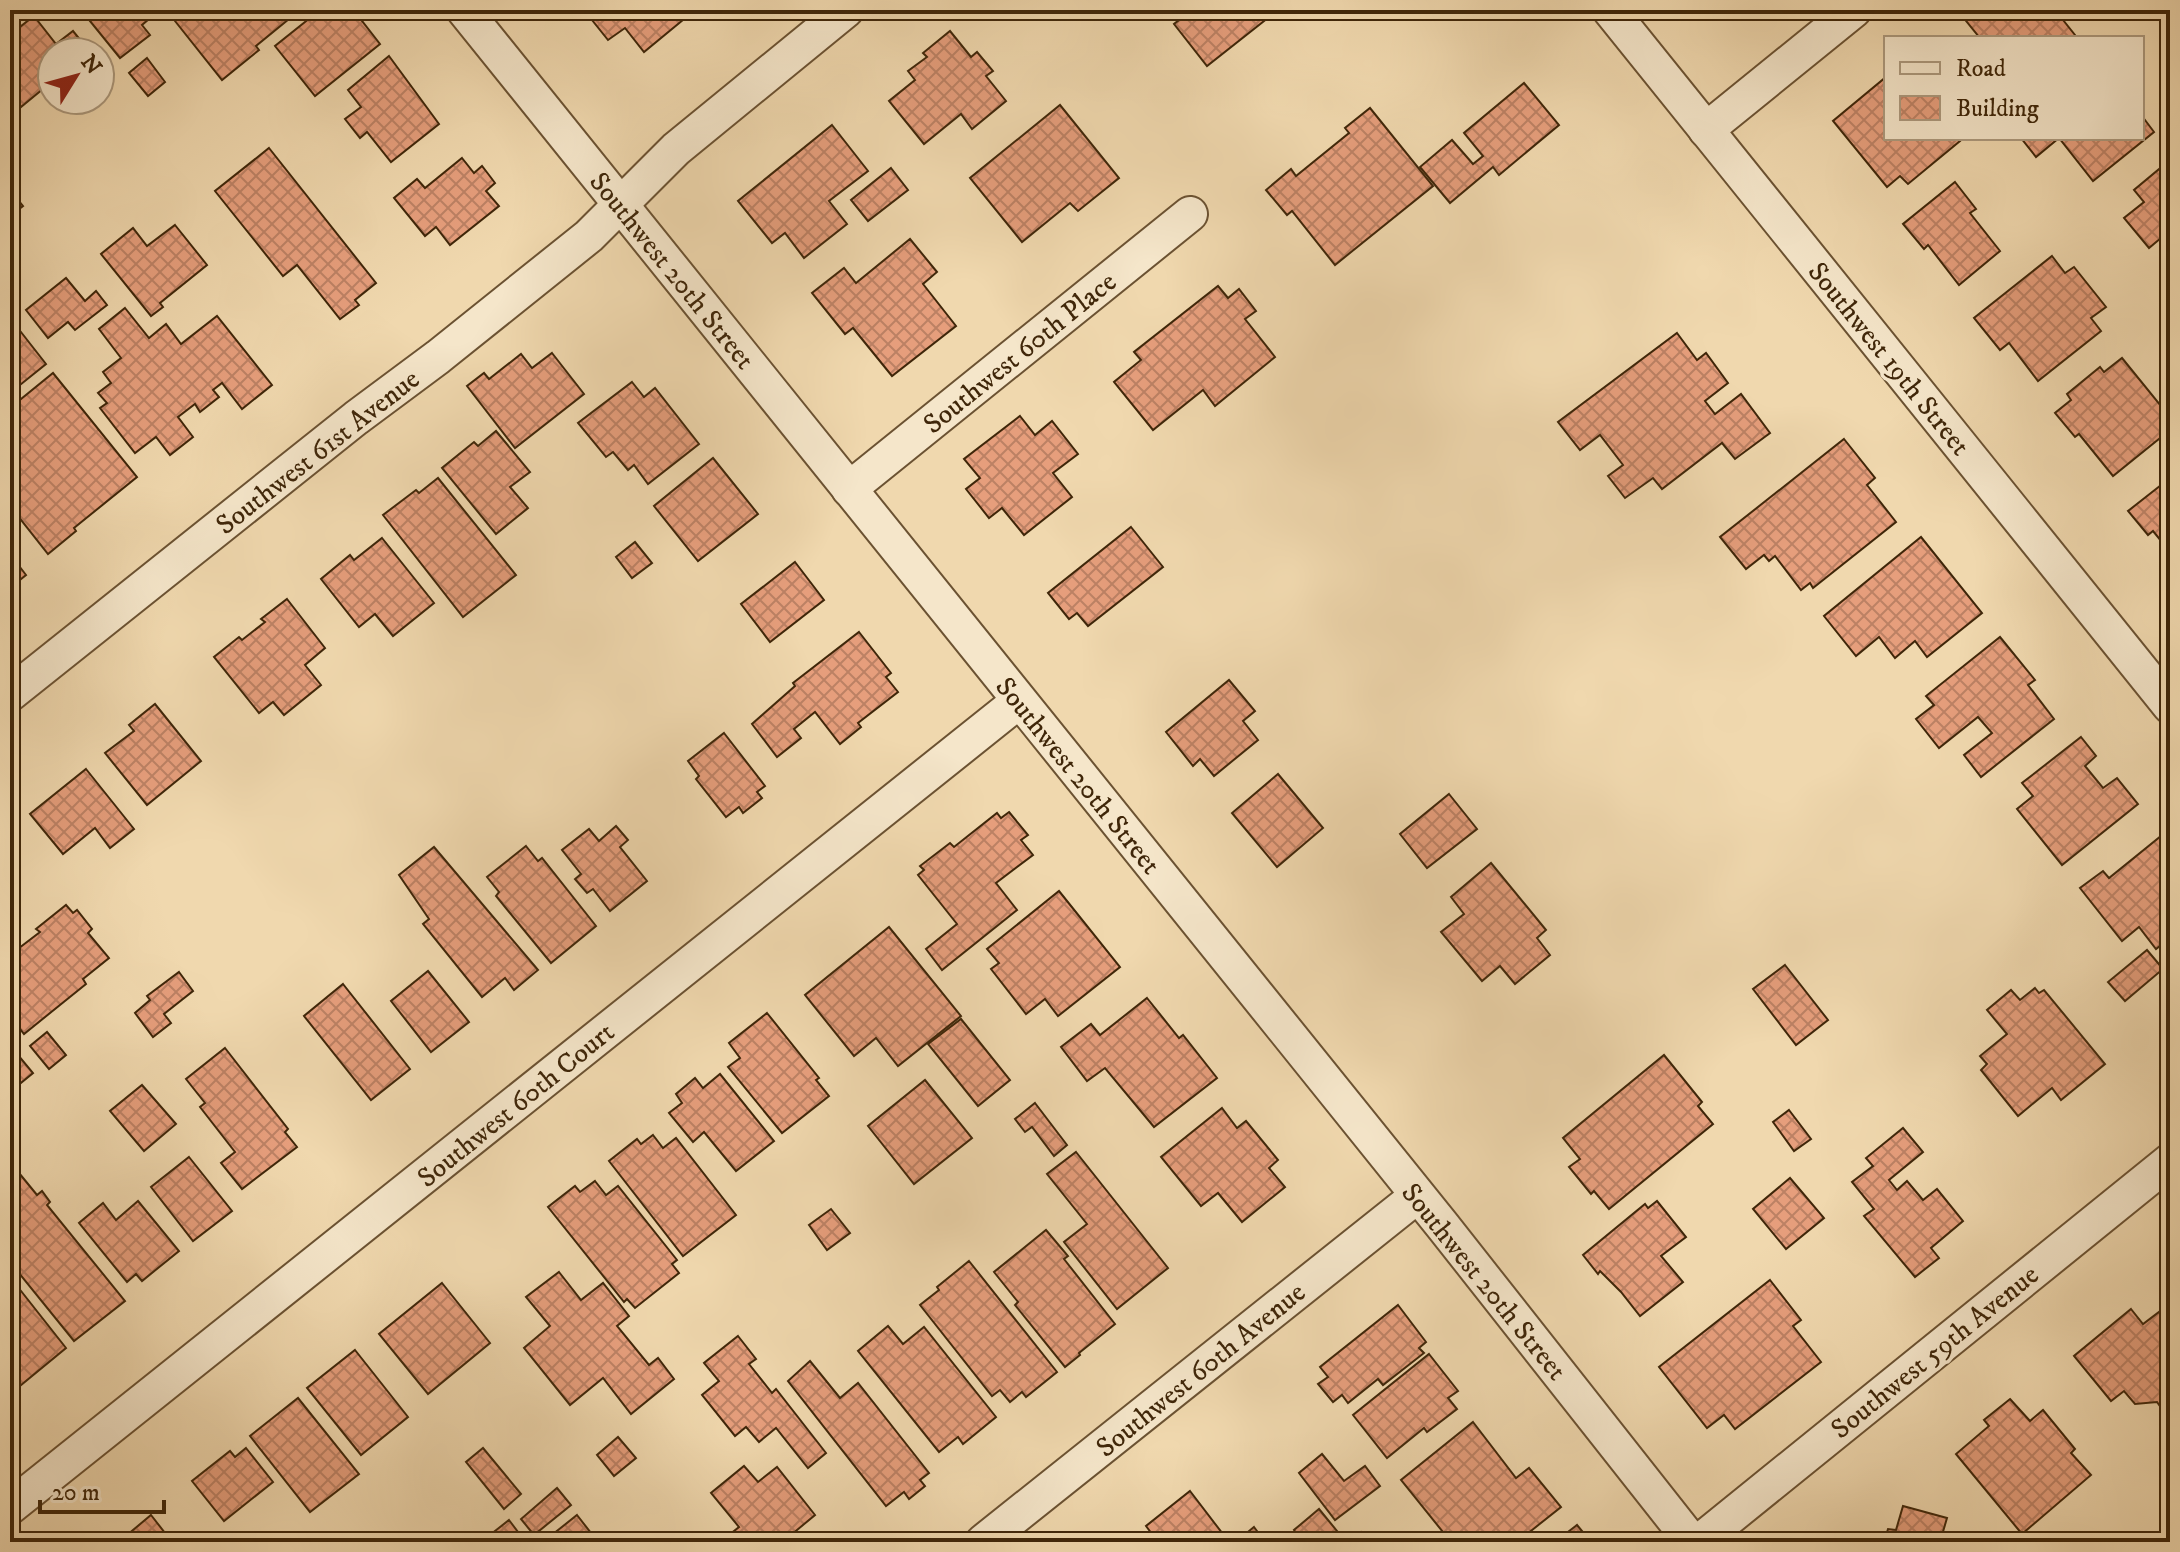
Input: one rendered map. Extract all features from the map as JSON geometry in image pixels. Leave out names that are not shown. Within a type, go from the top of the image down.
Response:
[{"type":"street","name":"Southwest 20th Street","points":[[464,10],[1692,1542]]},
{"type":"street","name":"Southwest 61st Avenue","points":[[10,694],[356,418],[578,246],[676,149],[846,10]]},
{"type":"street","name":"Southwest 19th Street","points":[[1610,10],[2170,706]]},
{"type":"street","points":[[1706,130],[1854,10]]},
{"type":"street","name":"Southwest 60th Place","points":[[849,489],[1190,214]]},
{"type":"street","name":"Southwest 60th Court","points":[[10,1507],[1019,701]]},
{"type":"street","name":"Southwest 59th Avenue","points":[[1699,1542],[2170,1161]]},
{"type":"street","name":"Southwest 60th Avenue","points":[[983,1542],[1417,1196]]},
{"type":"building","points":[[81,10],[154,10],[156,13],[142,25],[150,35],[120,58],[116,53],[116,36],[102,36]]},
{"type":"building","points":[[189,10],[300,10],[256,46],[259,50],[222,80],[175,21]]},
{"type":"building","points":[[320,10],[343,10],[349,17],[355,12],[380,44],[315,96],[275,46]]},
{"type":"building","points":[[584,10],[695,10],[644,52],[625,28],[608,40]]},
{"type":"building","points":[[1192,10],[1278,10],[1207,66],[1174,24]]},
{"type":"building","points":[[1971,10],[2055,10],[2075,35],[1978,36],[1963,17]]},
{"type":"building","points":[[34,16],[50,36],[36,36],[36,95],[21,107],[19,104],[10,111],[10,52],[20,44],[11,34]]},
{"type":"building","points":[[950,31],[971,57],[977,52],[993,71],[986,76],[1006,101],[972,129],[961,114],[924,144],[889,101],[915,80],[908,71],[927,57],[923,53]]},
{"type":"building","points":[[389,56],[439,124],[391,162],[367,132],[360,138],[345,119],[361,107],[348,90]]},
{"type":"building","points":[[147,58],[165,82],[148,96],[129,73]]},
{"type":"building","points":[[1884,79],[1884,140],[1960,141],[1908,184],[1900,176],[1887,187],[1833,121]]},
{"type":"building","points":[[1524,83],[1559,125],[1499,175],[1493,167],[1450,203],[1420,167],[1452,140],[1473,164],[1483,156],[1464,133]]},
{"type":"building","points":[[1060,105],[1119,178],[1078,211],[1070,203],[1022,242],[970,178]]},
{"type":"building","points":[[1370,108],[1433,186],[1335,265],[1292,211],[1287,215],[1266,190],[1291,169],[1296,176],[1349,133],[1345,128]]},
{"type":"building","points":[[2144,119],[2154,132],[2093,181],[2061,140],[2144,140]]},
{"type":"building","points":[[832,125],[868,171],[829,201],[847,224],[804,258],[785,233],[772,243],[738,201]]},
{"type":"building","points":[[2023,140],[2057,140],[2036,157]]},
{"type":"building","points":[[269,148],[376,283],[355,300],[359,305],[340,319],[297,265],[283,276],[215,191]]},
{"type":"building","points":[[462,158],[474,173],[482,166],[489,175],[495,183],[486,191],[499,206],[450,245],[436,227],[425,236],[394,198],[417,179],[425,188]]},
{"type":"building","points":[[2170,160],[2170,234],[2168,232],[2149,248],[2124,218],[2144,202],[2134,190]]},
{"type":"building","points":[[891,168],[908,190],[868,221],[851,200]]},
{"type":"building","points":[[1955,182],[1976,209],[1970,213],[2000,251],[1959,285],[1928,245],[1924,249],[1903,224]]},
{"type":"building","points":[[10,190],[23,206],[10,216]]},
{"type":"building","points":[[175,225],[207,265],[160,303],[163,307],[151,316],[101,254],[133,228],[147,246]]},
{"type":"building","points":[[910,239],[937,272],[923,284],[956,326],[892,376],[853,328],[845,334],[812,293],[844,268],[856,283]]},
{"type":"building","points":[[2052,256],[2065,273],[2074,267],[2106,307],[2091,318],[2101,331],[2038,381],[2009,343],[2000,350],[1974,318]]},
{"type":"building","points":[[66,278],[85,301],[96,291],[107,305],[75,330],[68,322],[48,338],[26,310]]},
{"type":"building","points":[[1218,286],[1228,298],[1239,289],[1256,311],[1245,319],[1275,357],[1215,406],[1203,390],[1153,430],[1114,382],[1141,360],[1134,352]]},
{"type":"building","points":[[125,308],[149,338],[166,324],[181,344],[217,316],[272,385],[242,409],[222,383],[213,390],[219,397],[200,412],[195,404],[178,417],[193,437],[170,455],[156,437],[135,453],[100,408],[107,403],[98,393],[111,383],[103,372],[121,358],[99,329]]},
{"type":"building","points":[[10,318],[46,364],[20,385],[10,374]]},
{"type":"building","points":[[1677,333],[1697,360],[1706,353],[1728,383],[1705,401],[1715,414],[1741,394],[1770,433],[1735,459],[1722,443],[1662,489],[1653,478],[1625,498],[1608,476],[1623,465],[1600,435],[1580,450],[1558,422]]},
{"type":"building","points":[[552,353],[584,394],[515,448],[467,386],[484,373],[489,379],[521,354],[532,368]]},
{"type":"building","points":[[2122,358],[2170,417],[2170,430],[2113,476],[2079,434],[2075,437],[2055,413],[2071,400],[2067,394],[2100,367],[2104,372]]},
{"type":"building","points":[[53,373],[137,477],[74,528],[76,531],[48,554],[10,506],[10,408]]},
{"type":"building","points":[[632,382],[644,397],[655,388],[699,444],[648,484],[634,465],[628,470],[613,452],[606,457],[578,423]]},
{"type":"building","points":[[1020,416],[1035,435],[1052,421],[1078,454],[1053,473],[1072,497],[1024,535],[1002,508],[989,518],[966,489],[980,478],[964,459]]},
{"type":"building","points":[[496,431],[530,472],[510,487],[528,508],[496,534],[442,468],[474,442],[478,446]]},
{"type":"building","points":[[1844,439],[1875,478],[1867,485],[1896,522],[1813,588],[1810,583],[1801,590],[1775,556],[1769,561],[1764,555],[1746,569],[1720,537]]},
{"type":"building","points":[[713,458],[758,514],[698,561],[654,506]]},
{"type":"building","points":[[438,478],[516,575],[463,617],[383,515]]},
{"type":"building","points":[[2170,478],[2170,552],[2153,531],[2148,535],[2128,511]]},
{"type":"building","points":[[1131,527],[1163,567],[1088,626],[1077,613],[1069,619],[1048,593]]},
{"type":"building","points":[[1921,537],[1982,613],[1927,657],[1915,641],[1895,658],[1879,637],[1856,656],[1824,616]]},
{"type":"building","points":[[382,538],[434,603],[393,636],[375,614],[359,627],[321,579],[350,555],[354,560]]},
{"type":"building","points":[[635,542],[652,563],[632,578],[616,557]]},
{"type":"building","points":[[10,554],[26,575],[10,588]]},
{"type":"building","points":[[795,562],[824,600],[770,642],[741,604]]},
{"type":"building","points":[[287,599],[325,648],[305,665],[321,685],[284,715],[273,702],[259,713],[214,657],[265,622],[261,619]]},
{"type":"building","points":[[859,632],[891,673],[886,677],[898,692],[858,723],[861,727],[840,744],[815,712],[794,729],[801,738],[777,757],[752,724],[795,686],[793,683]]},
{"type":"building","points":[[2000,637],[2035,680],[2028,685],[2054,719],[1981,777],[1964,755],[1992,733],[1978,717],[1939,748],[1916,719],[1934,705],[1926,696]]},
{"type":"building","points":[[1229,680],[1255,711],[1243,721],[1258,740],[1214,776],[1200,759],[1193,766],[1166,732]]},
{"type":"building","points":[[155,704],[201,761],[147,805],[105,753],[134,731],[129,725]]},
{"type":"building","points":[[724,733],[765,786],[757,792],[762,798],[743,813],[739,807],[726,817],[696,779],[699,776],[688,761]]},
{"type":"building","points":[[2081,737],[2096,756],[2085,766],[2103,788],[2117,778],[2138,804],[2062,865],[2017,809],[2033,796],[2022,783]]},
{"type":"building","points":[[86,769],[134,829],[110,848],[95,828],[63,854],[30,814]]},
{"type":"building","points":[[1278,774],[1323,828],[1277,867],[1232,813]]},
{"type":"building","points":[[1449,794],[1477,829],[1427,868],[1400,834]]},
{"type":"building","points":[[1009,812],[1028,835],[1021,840],[1033,855],[996,883],[1017,910],[942,970],[926,949],[957,924],[918,875],[924,870],[920,866],[950,843],[954,847],[997,813],[1001,818]]},
{"type":"building","points":[[616,826],[628,840],[620,847],[647,881],[610,911],[593,889],[587,893],[575,879],[581,874],[562,850],[589,829],[599,841]]},
{"type":"building","points":[[2161,836],[2170,847],[2170,863],[2165,867],[2170,874],[2170,938],[2156,949],[2139,927],[2122,941],[2080,888],[2103,871],[2109,878]]},
{"type":"building","points":[[526,846],[538,861],[542,858],[596,926],[551,963],[496,896],[499,892],[487,877]]},
{"type":"building","points":[[434,847],[538,970],[514,990],[505,978],[482,997],[423,924],[429,919],[399,875]]},
{"type":"building","points":[[1491,863],[1546,930],[1537,938],[1550,955],[1515,984],[1500,966],[1482,981],[1441,932],[1464,914],[1451,897]]},
{"type":"building","points":[[1059,891],[1120,967],[1058,1016],[1045,999],[1026,1014],[991,969],[999,963],[987,949]]},
{"type":"building","points":[[66,905],[73,913],[77,910],[92,929],[88,933],[109,958],[83,979],[86,984],[24,1034],[10,1016],[10,1006],[14,1002],[10,997],[10,955],[40,932],[36,929]]},
{"type":"building","points":[[889,927],[961,1016],[898,1066],[876,1038],[854,1056],[805,995]]},
{"type":"building","points":[[2147,950],[2163,969],[2125,1001],[2108,982]]},
{"type":"building","points":[[1785,965],[1828,1020],[1796,1045],[1753,989]]},
{"type":"building","points":[[428,971],[469,1022],[431,1052],[391,1001]]},
{"type":"building","points":[[179,972],[193,991],[164,1014],[171,1023],[153,1037],[135,1013],[150,1000],[147,996]]},
{"type":"building","points":[[343,984],[410,1069],[371,1100],[304,1016]]},
{"type":"building","points":[[2035,988],[2039,993],[2044,990],[2105,1064],[2061,1100],[2052,1088],[2018,1116],[1981,1070],[1987,1064],[1980,1056],[2007,1034],[1987,1010],[2011,990],[2020,1000]]},
{"type":"building","points":[[1147,998],[1179,1038],[1183,1035],[1217,1078],[1154,1127],[1105,1068],[1087,1081],[1061,1047],[1091,1024],[1100,1035]]},
{"type":"building","points":[[767,1013],[819,1078],[816,1080],[829,1096],[782,1133],[728,1067],[740,1058],[729,1043]]},
{"type":"building","points":[[961,1019],[1010,1080],[978,1106],[928,1044]]},
{"type":"building","points":[[47,1032],[66,1055],[49,1069],[30,1046]]},
{"type":"building","points":[[225,1048],[288,1129],[285,1132],[297,1147],[242,1189],[221,1163],[235,1152],[200,1107],[205,1103],[186,1079]]},
{"type":"building","points":[[13,1049],[33,1073],[10,1092],[10,1051]]},
{"type":"building","points":[[1664,1055],[1702,1102],[1698,1106],[1713,1124],[1609,1209],[1594,1191],[1591,1194],[1569,1167],[1580,1159],[1563,1138]]},
{"type":"building","points":[[720,1074],[774,1141],[736,1171],[704,1132],[693,1142],[669,1113],[682,1103],[676,1094],[695,1078],[703,1088]]},
{"type":"building","points":[[925,1080],[972,1138],[914,1184],[868,1126]]},
{"type":"building","points":[[142,1085],[176,1124],[144,1151],[110,1111]]},
{"type":"building","points":[[1035,1103],[1067,1145],[1054,1156],[1032,1127],[1025,1132],[1015,1119]]},
{"type":"building","points":[[1222,1108],[1237,1128],[1246,1121],[1278,1160],[1269,1168],[1285,1187],[1242,1222],[1218,1193],[1201,1206],[1161,1157]]},
{"type":"building","points":[[1789,1110],[1811,1139],[1794,1151],[1773,1122]]},
{"type":"building","points":[[1903,1128],[1923,1152],[1889,1180],[1897,1190],[1907,1181],[1923,1200],[1937,1189],[1963,1221],[1931,1248],[1939,1258],[1915,1277],[1864,1216],[1874,1209],[1852,1182],[1873,1166],[1866,1158]]},
{"type":"building","points":[[653,1135],[663,1148],[676,1138],[736,1215],[683,1256],[609,1161],[637,1139],[641,1144]]},
{"type":"building","points":[[1076,1152],[1168,1268],[1117,1309],[1064,1242],[1087,1224],[1047,1174]]},
{"type":"building","points":[[189,1157],[232,1211],[193,1241],[151,1187]]},
{"type":"building","points":[[10,1162],[37,1195],[42,1191],[50,1202],[47,1205],[125,1301],[74,1341],[10,1262]]},
{"type":"building","points":[[1790,1178],[1824,1218],[1786,1249],[1753,1209]]},
{"type":"building","points":[[595,1181],[606,1195],[618,1186],[677,1260],[672,1264],[679,1273],[635,1308],[627,1299],[624,1302],[548,1207],[575,1186],[580,1192]]},
{"type":"building","points":[[138,1201],[179,1251],[142,1281],[136,1274],[127,1282],[79,1223],[103,1203],[116,1220]]},
{"type":"building","points":[[1657,1201],[1686,1237],[1661,1256],[1683,1282],[1640,1316],[1621,1292],[1600,1271],[1598,1274],[1583,1255],[1645,1204],[1648,1208]]},
{"type":"building","points":[[831,1209],[850,1233],[827,1250],[809,1225]]},
{"type":"building","points":[[1046,1230],[1068,1256],[1064,1259],[1115,1324],[1065,1367],[1015,1305],[1018,1302],[994,1272]]},
{"type":"building","points":[[969,1261],[1057,1372],[1026,1397],[1022,1392],[1010,1402],[1000,1390],[992,1396],[920,1305]]},
{"type":"building","points":[[559,1272],[581,1300],[603,1283],[629,1316],[617,1326],[649,1365],[658,1358],[674,1379],[631,1414],[603,1378],[570,1405],[524,1348],[550,1326],[526,1297]]},
{"type":"building","points":[[10,1277],[66,1348],[15,1390],[10,1383]]},
{"type":"building","points":[[1770,1280],[1801,1320],[1793,1326],[1821,1362],[1735,1429],[1724,1415],[1707,1428],[1659,1367]]},
{"type":"building","points":[[442,1283],[490,1343],[428,1394],[379,1334]]},
{"type":"building","points":[[1398,1305],[1426,1342],[1419,1348],[1424,1353],[1383,1385],[1378,1379],[1348,1403],[1342,1395],[1333,1402],[1318,1384],[1328,1377],[1320,1367]]},
{"type":"building","points":[[2131,1309],[2143,1324],[2159,1312],[2170,1326],[2170,1403],[2162,1409],[2157,1402],[2135,1404],[2124,1391],[2111,1401],[2074,1356]]},
{"type":"building","points":[[888,1326],[903,1344],[924,1327],[996,1417],[963,1444],[958,1437],[939,1452],[858,1351]]},
{"type":"building","points":[[738,1336],[756,1359],[749,1364],[772,1393],[776,1389],[826,1453],[808,1468],[776,1428],[759,1442],[746,1427],[735,1436],[702,1395],[719,1381],[704,1363]]},
{"type":"building","points":[[355,1350],[408,1417],[361,1455],[307,1388]]},
{"type":"building","points":[[1429,1354],[1458,1391],[1448,1398],[1457,1409],[1427,1432],[1424,1428],[1387,1458],[1353,1415]]},
{"type":"building","points":[[810,1361],[840,1398],[858,1383],[929,1473],[920,1480],[925,1486],[909,1499],[904,1492],[886,1506],[788,1381]]},
{"type":"building","points":[[298,1398],[359,1474],[310,1512],[250,1436]]},
{"type":"building","points":[[2010,1399],[2030,1421],[2043,1410],[2075,1449],[2071,1453],[2091,1475],[2022,1534],[1956,1454],[1989,1426],[1984,1420]]},
{"type":"building","points":[[1473,1422],[1516,1478],[1529,1468],[1561,1507],[1517,1542],[1451,1542],[1401,1480]]},
{"type":"building","points":[[618,1437],[636,1458],[614,1476],[597,1455]]},
{"type":"building","points":[[246,1448],[273,1482],[224,1521],[192,1481],[230,1451],[235,1457]]},
{"type":"building","points":[[483,1448],[521,1494],[504,1509],[466,1462]]},
{"type":"building","points":[[1322,1454],[1344,1481],[1365,1466],[1380,1486],[1335,1520],[1299,1473]]},
{"type":"building","points":[[744,1466],[758,1482],[777,1467],[815,1515],[785,1540],[787,1542],[726,1542],[724,1539],[739,1527],[711,1493]]},
{"type":"building","points":[[557,1488],[571,1505],[534,1535],[521,1519]]},
{"type":"building","points":[[1190,1491],[1229,1542],[1158,1542],[1146,1526]]},
{"type":"building","points":[[1903,1506],[1947,1518],[1940,1542],[1884,1542],[1888,1529],[1896,1530]]},
{"type":"building","points":[[1319,1509],[1346,1542],[1303,1542],[1294,1530]]},
{"type":"building","points":[[151,1515],[172,1542],[118,1542],[127,1535]]},
{"type":"building","points":[[577,1515],[598,1542],[543,1542]]},
{"type":"building","points":[[509,1520],[524,1540],[481,1542]]},
{"type":"building","points":[[1577,1525],[1591,1542],[1555,1542]]},
{"type":"building","points":[[1254,1527],[1265,1542],[1236,1542]]},
{"type":"building","points":[[1361,1532],[1370,1542],[1348,1542]]}]
